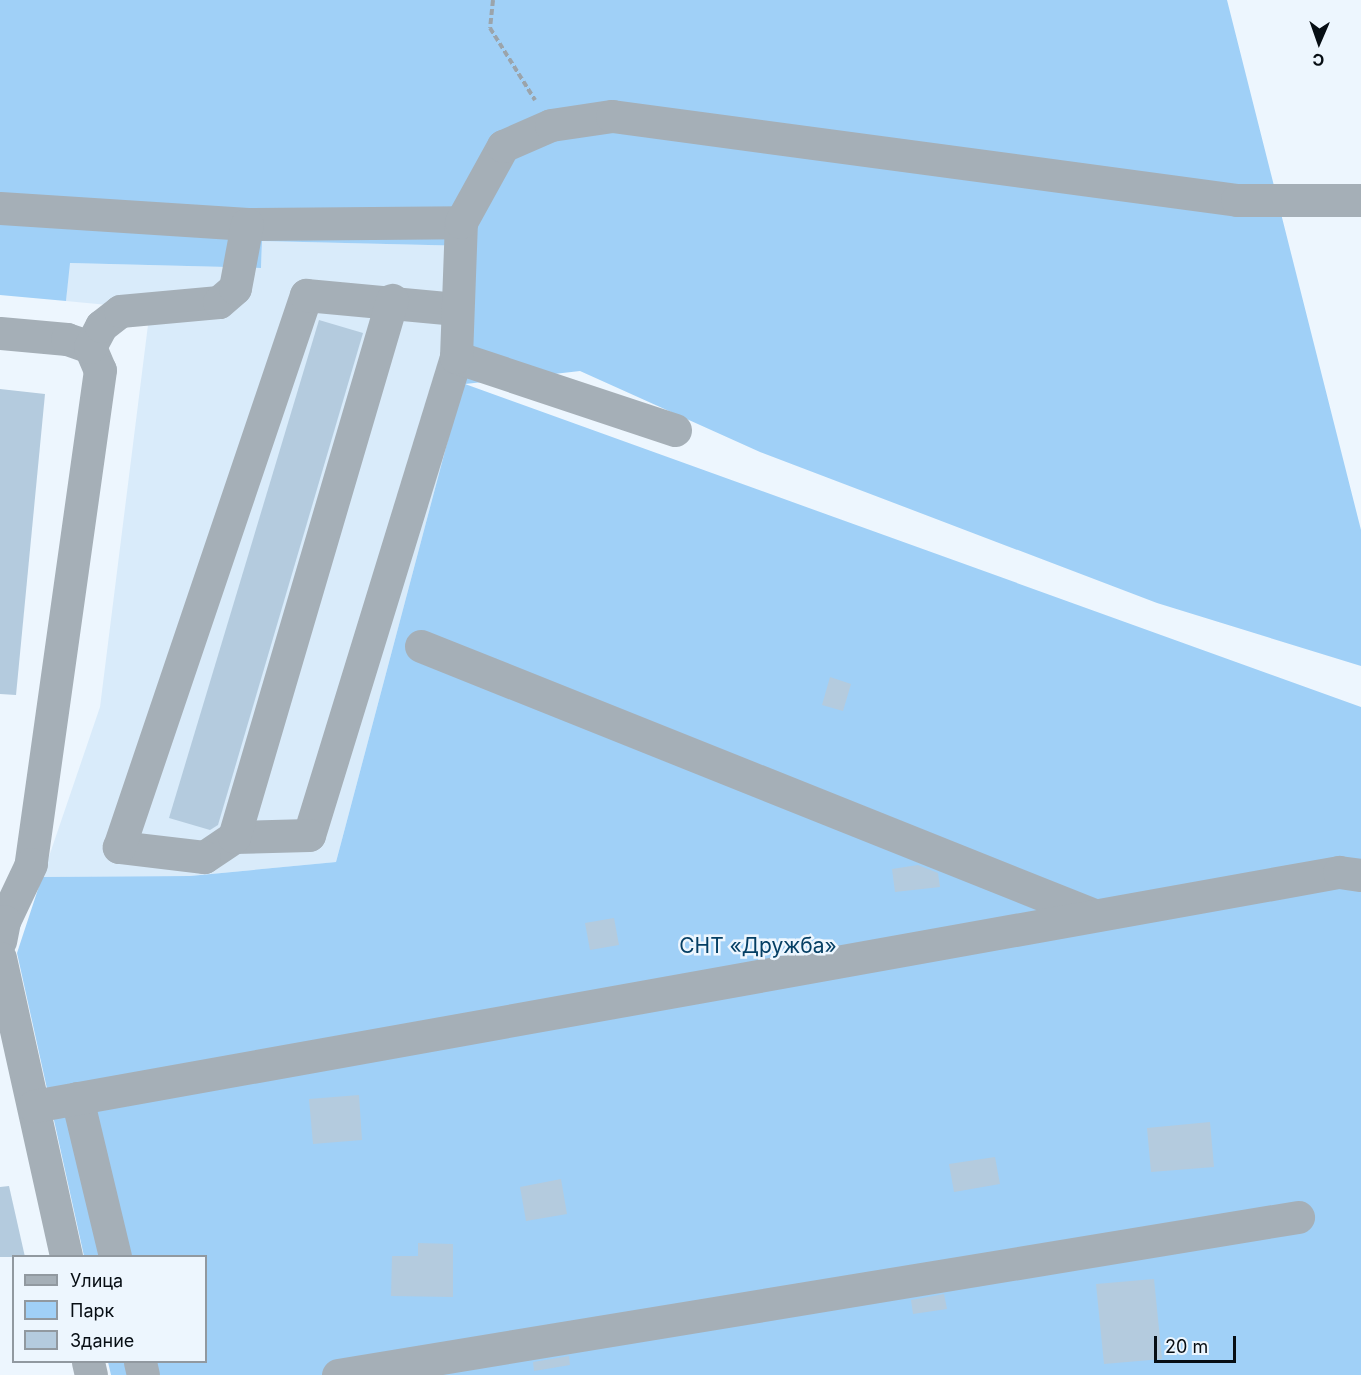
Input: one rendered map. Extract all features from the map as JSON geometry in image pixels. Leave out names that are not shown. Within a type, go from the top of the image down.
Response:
[{"type":"lane","points":[[456,309],[392,300],[306,295],[119,847],[204,857],[234,837],[309,835],[456,357],[461,222],[503,146],[551,125],[612,116],[1237,200],[1361,200]]},
{"type":"lane","points":[[0,208],[247,224],[461,222]]},
{"type":"lane","points":[[90,347],[101,326],[120,311],[219,302],[236,288],[247,224]]},
{"type":"lane","points":[[234,837],[392,300]]},
{"type":"lane","points":[[0,333],[67,339],[90,347],[100,370],[31,864],[9,890],[0,941]]},
{"type":"lane","points":[[456,357],[675,430]]},
{"type":"lane","points":[[421,646],[1094,915]]},
{"type":"lane","points":[[34,1106],[1339,872],[1361,875]]},
{"type":"lane","points":[[0,958],[66,1255]]},
{"type":"lane","points":[[77,1098],[115,1255]]},
{"type":"lane","points":[[338,1375],[1298,1217]]},
{"type":"path","points":[[493,0],[490,28],[551,125]]},
{"type":"shaded area","points":[[262,241],[471,246],[463,383],[336,862],[190,876],[42,877],[100,707],[150,309],[66,301],[69,263],[261,268]]},
{"type":"green space","name":"СНТ «Дружба»","points":[[0,0],[1227,0],[1361,530],[1361,666],[1157,603],[760,452],[580,371],[465,384],[1361,707],[1361,1375],[111,1375],[108,1363],[207,1363],[207,1255],[84,1255],[17,953],[42,877],[190,876],[336,862],[463,383],[470,246],[262,241],[261,268],[70,263],[66,301],[0,295]]},
{"type":"building","points":[[319,320],[363,333],[218,825],[210,830],[169,818]]},
{"type":"building","points":[[0,389],[45,394],[16,695],[0,694]]},
{"type":"building","points":[[830,677],[851,684],[843,711],[822,705]]},
{"type":"building","points":[[918,865],[938,873],[940,887],[895,892],[892,869]]},
{"type":"building","points":[[614,918],[619,945],[590,950],[585,923]]},
{"type":"building","points":[[359,1095],[362,1140],[313,1144],[309,1099]]},
{"type":"building","points":[[1210,1122],[1214,1167],[1151,1172],[1147,1128]]},
{"type":"building","points":[[995,1157],[1000,1184],[954,1192],[949,1164]]},
{"type":"building","points":[[561,1179],[567,1214],[526,1221],[520,1187]]},
{"type":"building","points":[[9,1186],[25,1255],[0,1257],[0,1187]]},
{"type":"building","points":[[418,1243],[453,1244],[453,1297],[391,1296],[392,1256],[418,1256]]},
{"type":"building","points":[[1154,1279],[1162,1359],[1104,1364],[1096,1284]]},
{"type":"building","points":[[944,1294],[947,1309],[913,1314],[911,1300]]},
{"type":"building","points":[[569,1356],[570,1365],[534,1371],[533,1362]]}]
